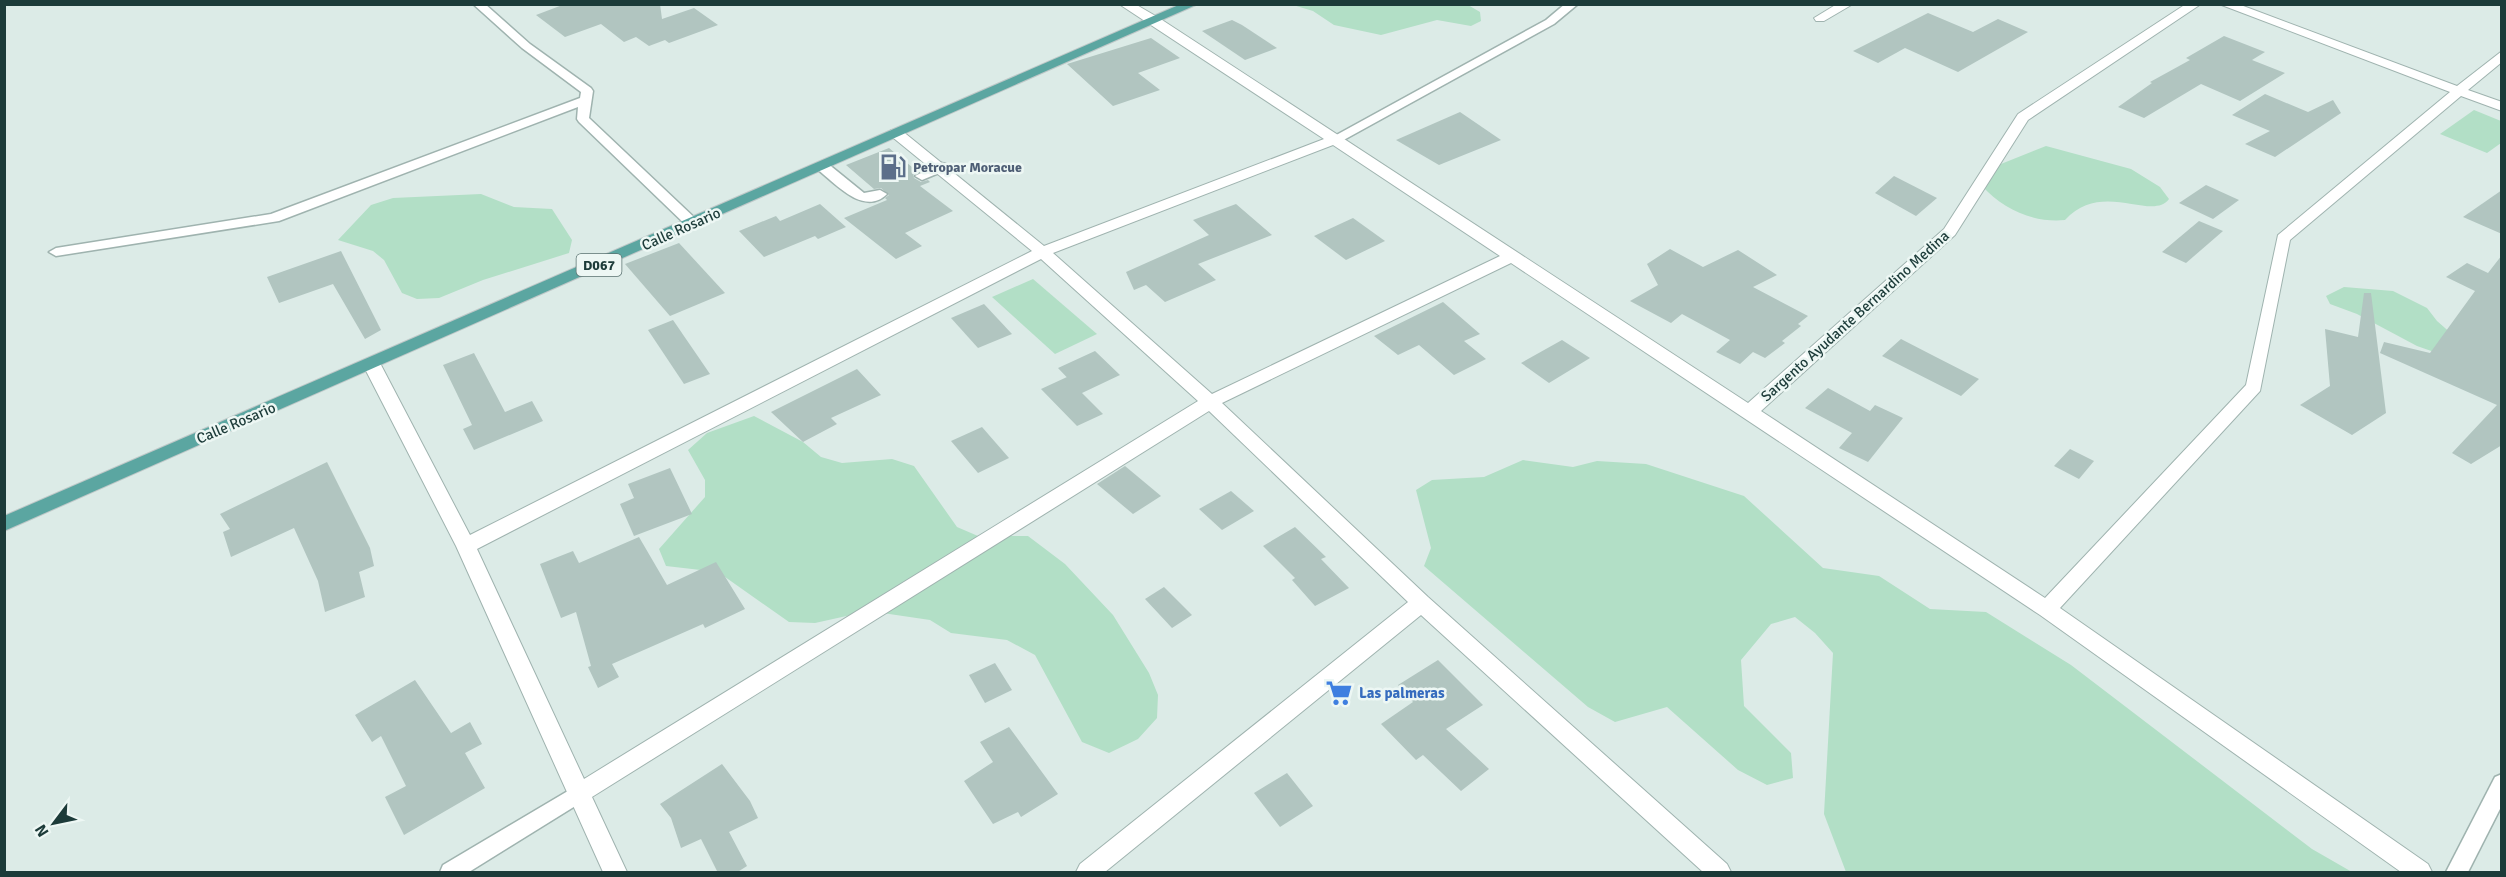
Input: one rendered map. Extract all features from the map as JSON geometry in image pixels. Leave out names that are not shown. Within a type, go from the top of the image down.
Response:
[{"type":"main road","name":"Calle Rosario","points":[[4,524],[1192,4]]},
{"type":"street","points":[[1125,4],[1155,21],[1335,139],[2047,609],[2420,873]]},
{"type":"street","points":[[1820,18],[1847,4]]},
{"type":"street","name":"Sargento Ayudante Bernardino Medina","points":[[1749,412],[1950,232],[2023,117],[2195,4]]},
{"type":"street","points":[[2225,4],[2502,107]]},
{"type":"street","points":[[2047,609],[2254,387],[2283,238],[2457,90],[2502,55]]},
{"type":"street","points":[[896,133],[1042,252],[1210,402],[1421,603],[1711,870]]},
{"type":"street","points":[[466,546],[1042,252],[1335,139]]},
{"type":"street","points":[[578,794],[1210,402],[1513,256]]},
{"type":"street","points":[[372,364],[466,546],[615,873]]},
{"type":"street","points":[[1088,873],[1421,603]]},
{"type":"lane","points":[[478,4],[526,46],[587,91],[583,119],[693,224]]},
{"type":"lane","points":[[1335,139],[1550,22],[1573,4]]},
{"type":"lane","points":[[56,252],[274,218],[586,100]]},
{"type":"lane","points":[[822,166],[860,197],[868,198],[879,194]]},
{"type":"lane","points":[[922,176],[941,168]]},
{"type":"lane","points":[[2457,873],[2502,783]]},
{"type":"lane","points":[[451,873],[578,794]]},
{"type":"green space","points":[[1293,5],[1468,5],[1480,12],[1481,21],[1471,26],[1437,20],[1381,35],[1334,25],[1313,11]]},
{"type":"green space","points":[[2474,110],[2501,121],[2501,143],[2487,153],[2440,134]]},
{"type":"green space","points":[[2046,146],[2131,169],[2160,187],[2169,199],[2161,205],[2151,206],[2110,201],[2094,203],[2079,208],[2065,220],[2053,220],[2019,213],[1999,201],[1982,186],[1991,168]]},
{"type":"green space","points":[[481,194],[514,207],[552,209],[572,240],[569,253],[483,280],[439,298],[417,299],[402,293],[384,260],[373,251],[338,240],[371,205],[393,198]]},
{"type":"green space","points":[[1033,279],[1097,334],[1055,354],[992,297]]},
{"type":"green space","points":[[2344,287],[2393,291],[2427,308],[2437,321],[2453,335],[2457,360],[2417,346],[2357,314],[2330,304],[2326,296]]},
{"type":"green space","points":[[754,416],[803,442],[821,457],[842,463],[892,459],[914,466],[957,527],[978,536],[1028,536],[1065,564],[1113,615],[1149,673],[1158,695],[1157,718],[1138,739],[1109,753],[1082,742],[1035,655],[1007,640],[951,633],[930,620],[869,611],[815,623],[789,622],[718,572],[666,566],[659,549],[705,497],[705,480],[688,450],[707,433]]},
{"type":"green space","points":[[1523,460],[1573,467],[1597,461],[1646,464],[1744,496],[1823,568],[1879,576],[1930,609],[1986,612],[2071,665],[2312,849],[2352,872],[1846,872],[1824,814],[1833,653],[1815,633],[1795,617],[1771,624],[1741,660],[1744,706],[1791,753],[1793,778],[1767,785],[1738,770],[1667,707],[1615,722],[1588,707],[1424,566],[1431,548],[1416,490],[1432,480],[1484,477]]},
{"type":"building","points":[[565,4],[660,4],[662,19],[694,8],[718,25],[669,43],[665,40],[649,46],[636,37],[624,42],[601,24],[565,37],[536,15]]},
{"type":"building","points":[[1928,13],[1973,32],[1998,19],[2028,32],[1958,72],[1905,48],[1878,63],[1853,51]]},
{"type":"building","points":[[1232,20],[1277,48],[1245,60],[1202,31]]},
{"type":"building","points":[[2224,36],[2265,52],[2252,60],[2285,73],[2240,101],[2201,84],[2144,118],[2118,107],[2152,83],[2150,82],[2190,60],[2186,58]]},
{"type":"building","points":[[1151,38],[1180,58],[1138,73],[1160,90],[1113,106],[1067,64]]},
{"type":"building","points":[[2265,94],[2308,112],[2333,100],[2341,113],[2275,157],[2245,144],[2270,131],[2232,115]]},
{"type":"building","points":[[1460,112],[1501,140],[1439,165],[1396,140]]},
{"type":"building","points":[[889,148],[918,172],[913,175],[914,178],[921,182],[928,180],[930,182],[920,186],[953,211],[905,233],[922,246],[896,259],[844,218],[887,200],[885,198],[889,195],[881,188],[874,189],[846,165]]},
{"type":"building","points":[[1894,176],[1937,198],[1916,216],[1875,193]]},
{"type":"building","points":[[2206,185],[2239,200],[2213,219],[2179,203]]},
{"type":"building","points":[[2502,190],[2502,234],[2463,217]]},
{"type":"building","points":[[820,204],[846,227],[818,239],[815,236],[764,257],[739,231],[776,216],[780,221]]},
{"type":"building","points":[[1236,204],[1272,235],[1198,264],[1216,280],[1165,302],[1146,285],[1134,290],[1126,272],[1209,235],[1193,220]]},
{"type":"building","points":[[1353,218],[1385,241],[1346,260],[1314,236]]},
{"type":"building","points":[[2199,221],[2223,231],[2186,263],[2162,252]]},
{"type":"building","points":[[679,243],[725,293],[670,316],[625,264]]},
{"type":"building","points":[[1670,249],[1703,267],[1738,250],[1777,275],[1753,287],[1808,316],[1798,324],[1801,326],[1782,341],[1785,343],[1765,358],[1753,352],[1740,364],[1716,352],[1730,340],[1682,314],[1671,323],[1630,301],[1658,285],[1647,264]]},
{"type":"building","points":[[341,251],[381,330],[365,339],[333,284],[279,303],[267,277]]},
{"type":"building","points":[[2502,255],[2502,445],[2471,464],[2452,453],[2497,405],[2380,353],[2384,342],[2430,353],[2475,291],[2446,277],[2467,263],[2488,273]]},
{"type":"building","points":[[2364,293],[2371,293],[2386,413],[2352,435],[2300,405],[2330,386],[2325,329],[2358,337]]},
{"type":"building","points":[[1443,302],[1480,334],[1464,341],[1486,359],[1454,375],[1419,345],[1398,355],[1374,336]]},
{"type":"building","points":[[984,304],[1012,334],[978,348],[951,318]]},
{"type":"building","points":[[673,320],[710,374],[684,384],[648,330]]},
{"type":"building","points":[[1901,339],[1979,379],[1961,396],[1882,356]]},
{"type":"building","points":[[1562,340],[1590,358],[1549,383],[1521,363]]},
{"type":"building","points":[[1095,351],[1120,375],[1082,393],[1103,414],[1077,426],[1041,389],[1067,377],[1058,368]]},
{"type":"building","points":[[474,353],[505,412],[532,401],[543,421],[474,450],[463,429],[472,425],[443,365]]},
{"type":"building","points":[[857,369],[881,395],[831,418],[837,424],[803,442],[771,412]]},
{"type":"building","points":[[1828,388],[1870,411],[1875,405],[1903,418],[1868,462],[1839,448],[1852,433],[1805,408]]},
{"type":"building","points":[[982,427],[1009,458],[978,473],[951,441]]},
{"type":"building","points":[[2070,449],[2094,461],[2079,479],[2054,466]]},
{"type":"building","points":[[327,462],[370,548],[374,566],[359,572],[365,597],[325,612],[318,581],[294,528],[231,557],[223,532],[230,529],[220,514]]},
{"type":"building","points":[[1125,466],[1161,496],[1133,514],[1097,484]]},
{"type":"building","points":[[670,468],[692,514],[634,536],[620,504],[634,498],[628,484]]},
{"type":"building","points":[[1231,491],[1254,511],[1222,530],[1199,509]]},
{"type":"building","points":[[1295,527],[1326,557],[1321,559],[1349,588],[1315,606],[1292,580],[1295,578],[1263,546]]},
{"type":"building","points":[[639,537],[667,585],[716,562],[745,609],[705,628],[703,624],[612,664],[619,677],[598,688],[588,667],[591,666],[576,612],[561,618],[540,564],[573,551],[579,563]]},
{"type":"building","points":[[1164,587],[1192,615],[1172,628],[1145,599]]},
{"type":"building","points":[[1438,660],[1483,705],[1446,729],[1489,769],[1461,791],[1423,755],[1416,760],[1381,724],[1413,702],[1398,685]]},
{"type":"building","points":[[995,663],[1012,690],[985,703],[969,675]]},
{"type":"building","points":[[415,680],[451,733],[470,722],[482,744],[465,753],[485,788],[404,835],[385,797],[406,786],[381,736],[372,742],[355,715]]},
{"type":"building","points":[[1009,727],[1058,794],[1021,817],[1018,812],[993,824],[964,781],[993,762],[980,742]]},
{"type":"building","points":[[722,764],[750,801],[758,818],[729,832],[747,866],[736,873],[718,873],[701,839],[681,848],[671,818],[660,804]]},
{"type":"building","points":[[1287,773],[1313,806],[1280,827],[1254,793]]},
{"type":"place","name":"Petropar Moracue","points":[[893,167]]},
{"type":"place","name":"Las palmeras","points":[[1339,693]]}]
